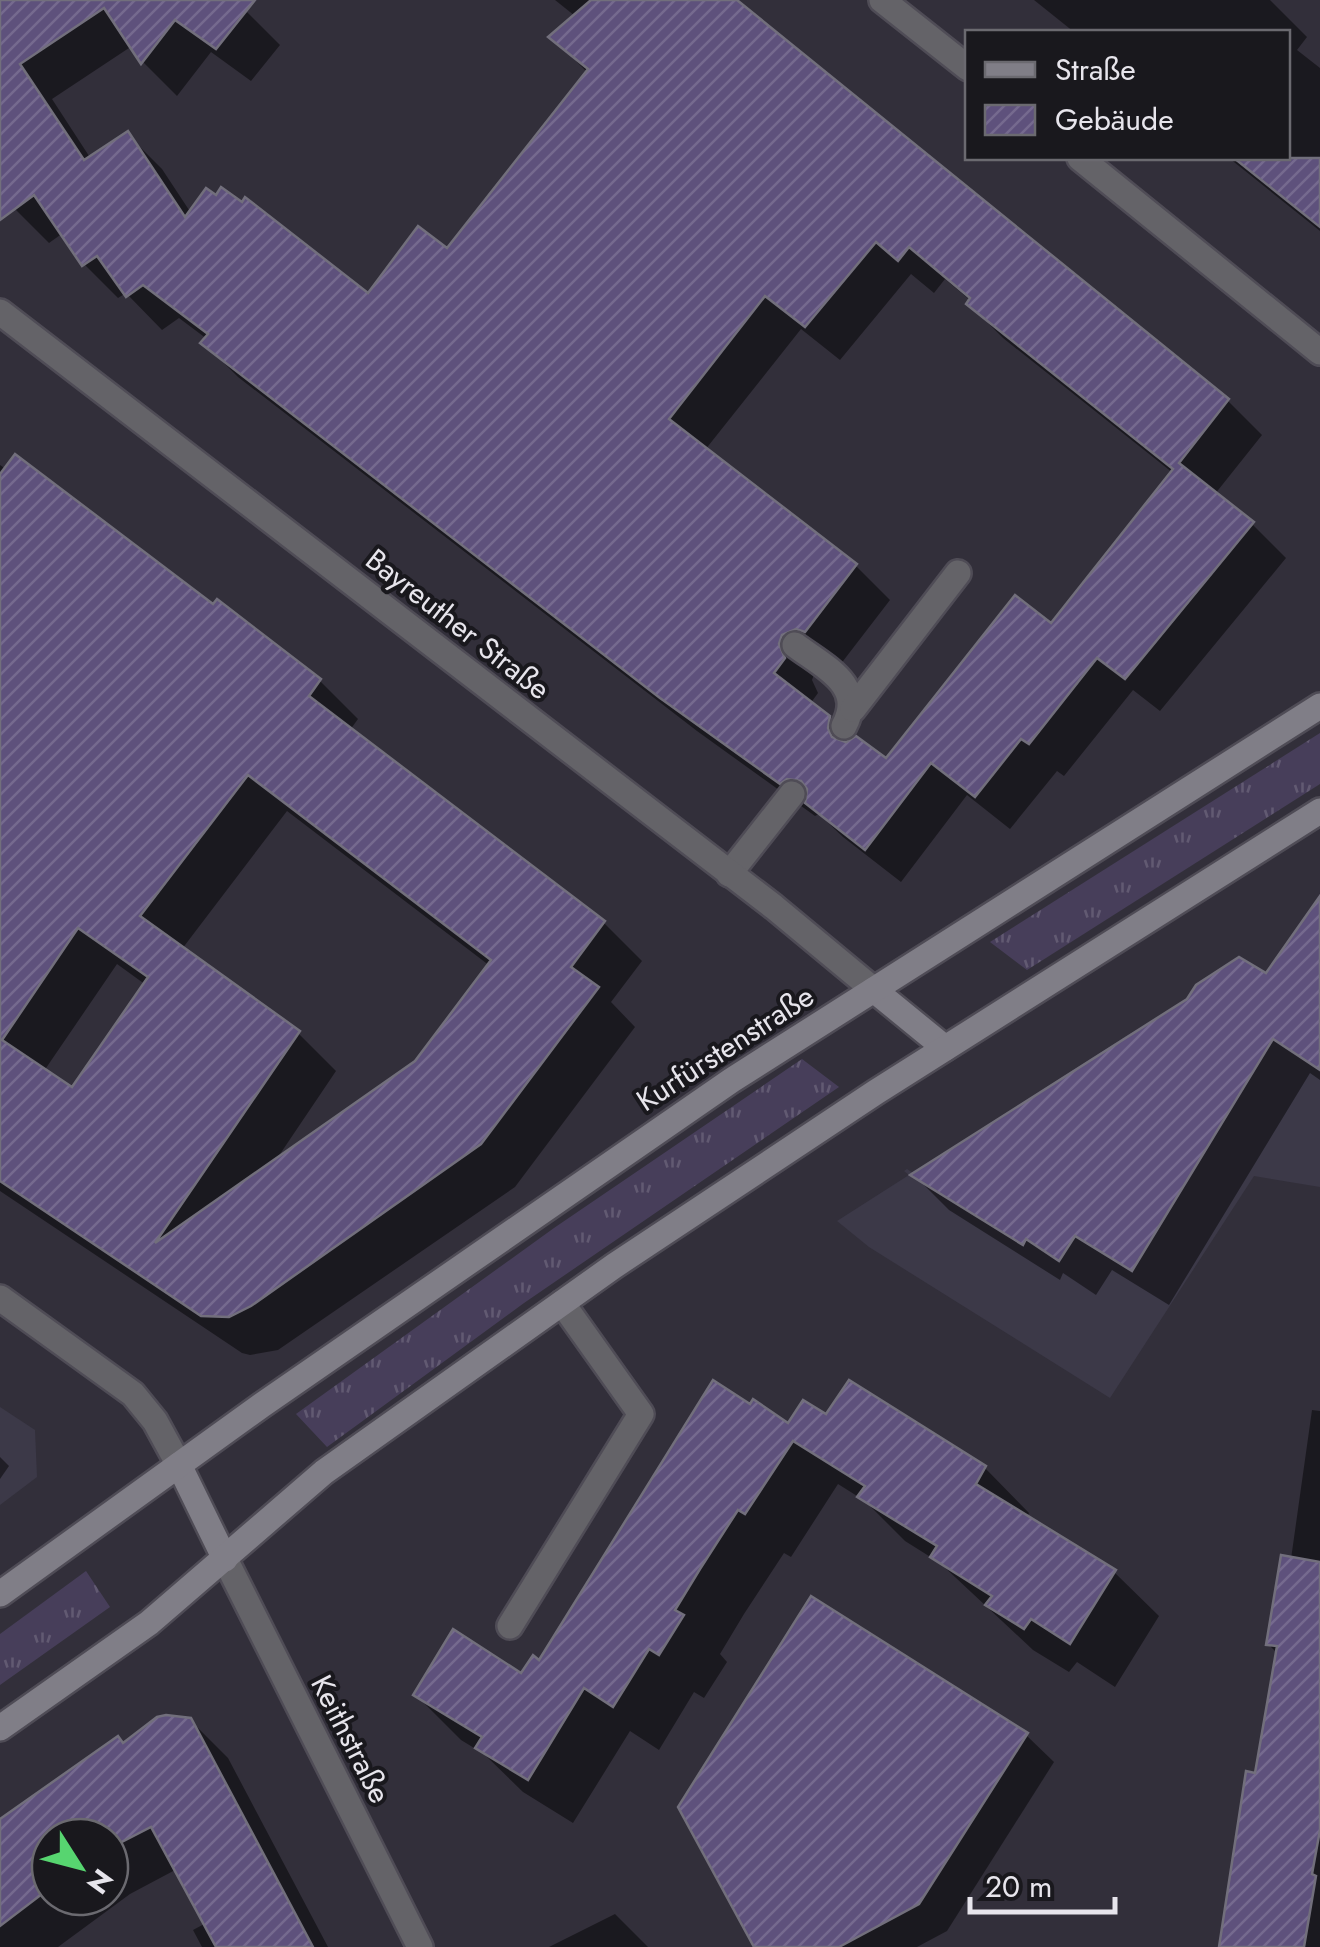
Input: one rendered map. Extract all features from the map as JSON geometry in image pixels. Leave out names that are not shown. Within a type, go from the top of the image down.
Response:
[{"type":"main road","name":"Kurfürstenstraße","points":[[0,1594],[550,1203],[732,1080],[1320,706]]},
{"type":"main road","points":[[0,1728],[149,1623],[324,1472],[562,1303],[760,1167],[1320,811]]},
{"type":"main road","points":[[874,990],[946,1048]]},
{"type":"main road","points":[[180,1464],[225,1559]]},
{"type":"street","points":[[882,0],[965,66]]},
{"type":"street","points":[[1082,160],[1320,352]]},
{"type":"street","name":"Bayreuther Straße","points":[[0,312],[874,990]]},
{"type":"street","points":[[795,645],[839,678],[850,692],[848,718],[958,573]]},
{"type":"street","points":[[729,874],[792,794]]},
{"type":"street","points":[[0,1298],[132,1394],[155,1421],[180,1464]]},
{"type":"street","points":[[510,1626],[641,1414],[562,1303]]},
{"type":"street","name":"Keithstraße","points":[[225,1559],[420,1947]]},
{"type":"shaded area","points":[[1297,929],[1320,944],[1320,1187],[1254,1176],[1110,1398],[869,1247],[837,1221],[909,1175],[904,1171],[907,1169],[913,1173],[1131,1033],[1147,1043],[1164,1014],[1187,999],[1196,985],[1239,957],[1266,973]]},
{"type":"shaded area","points":[[0,1407],[35,1430],[37,1477],[0,1505]]},
{"type":"green space","points":[[1320,733],[1320,784],[1027,970],[990,942]]},
{"type":"green space","points":[[802,1059],[839,1087],[524,1303],[327,1447],[296,1414],[554,1228]]},
{"type":"green space","points":[[86,1571],[110,1607],[0,1685],[0,1634]]},
{"type":"building","points":[[0,0],[255,0],[216,49],[175,20],[141,64],[104,8],[20,64],[84,160],[128,131],[185,217],[206,188],[216,195],[221,187],[242,202],[245,197],[368,293],[418,226],[447,248],[588,69],[548,37],[591,0],[737,0],[1229,399],[1179,463],[1254,522],[1125,679],[1097,658],[1029,744],[1021,739],[975,797],[931,763],[865,850],[805,803],[807,789],[801,781],[787,779],[780,784],[660,698],[200,343],[208,334],[143,285],[126,297],[97,256],[82,266],[34,195],[0,220]],"holes":[[[876,242],[898,261],[909,247],[970,298],[966,304],[1173,469],[1051,623],[1015,595],[886,758],[856,736],[846,742],[832,737],[828,728],[830,716],[774,673],[785,658],[779,644],[782,635],[796,629],[805,632],[857,564],[669,419],[765,296],[805,327]]]},
{"type":"building","points":[[1320,158],[1320,227],[1236,160]]},
{"type":"building","points":[[15,454],[213,604],[217,599],[321,679],[309,696],[605,921],[571,967],[599,987],[481,1144],[251,1306],[229,1317],[201,1316],[0,1181],[0,474]],"holes":[[[248,775],[491,960],[415,1061],[155,1243],[300,1031],[140,916]],[[78,928],[148,977],[72,1087],[2,1040]]]},
{"type":"building","points":[[1320,896],[1320,1070],[1273,1039],[1132,1271],[1075,1236],[1059,1261],[1026,1239],[1023,1245],[910,1175],[1187,999],[1196,985],[1239,957],[1266,973]]},
{"type":"building","points":[[713,1380],[750,1404],[753,1399],[788,1423],[803,1400],[826,1414],[849,1380],[986,1466],[976,1484],[1116,1570],[1070,1644],[1031,1619],[1024,1629],[985,1605],[992,1596],[930,1557],[937,1546],[857,1497],[865,1486],[793,1441],[745,1514],[738,1510],[700,1569],[675,1610],[684,1615],[659,1655],[649,1649],[613,1707],[584,1688],[528,1780],[475,1748],[482,1737],[413,1695],[453,1629],[521,1673],[533,1655],[539,1660]]},
{"type":"building","points":[[1281,1555],[1320,1562],[1320,1830],[1312,1874],[1316,1876],[1304,1947],[1219,1947],[1246,1771],[1255,1773],[1277,1646],[1266,1645]]},
{"type":"building","points":[[811,1596],[1028,1733],[919,1904],[839,1947],[754,1947],[678,1807]]},
{"type":"building","points":[[157,1717],[191,1718],[313,1947],[216,1947],[151,1827],[130,1838],[130,1817],[30,1817],[30,1903],[0,1926],[0,1819],[118,1736],[123,1743]]}]
